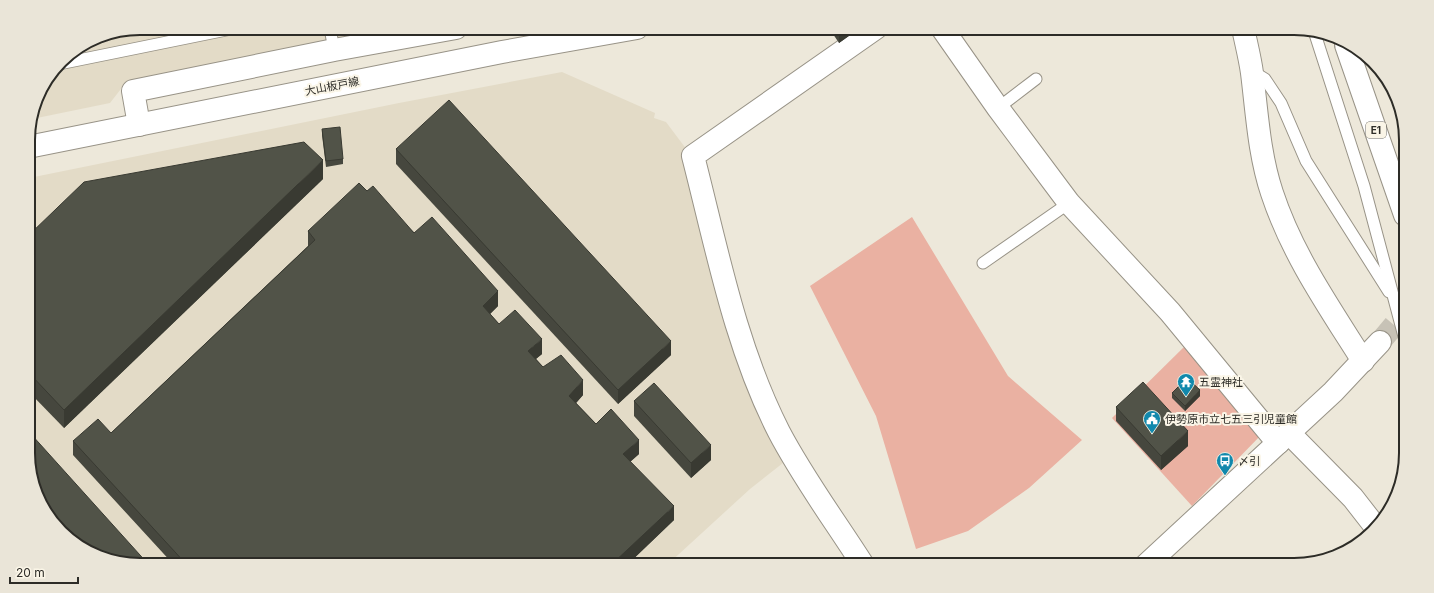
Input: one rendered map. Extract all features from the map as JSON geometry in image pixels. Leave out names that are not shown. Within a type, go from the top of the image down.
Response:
[{"type":"main road","points":[[140,125],[133,91],[414,35]]},
{"type":"main road","name":"大山板戸線","points":[[35,146],[502,52],[601,35]]},
{"type":"main road","points":[[859,558],[803,472],[779,432],[747,359],[734,318],[693,156],[866,35]]},
{"type":"main road","points":[[947,35],[998,108],[1069,203],[1284,438],[1353,498],[1372,522]]},
{"type":"main road","points":[[1244,35],[1252,71],[1258,135],[1271,192],[1289,237],[1310,278],[1364,361]]},
{"type":"main road","name":"E1","points":[[1348,50],[1399,198]]},
{"type":"main road","points":[[1154,558],[1334,392],[1380,342]]},
{"type":"lane","points":[[70,62],[202,35]]},
{"type":"lane","points":[[331,35],[334,50]]},
{"type":"lane","points":[[1316,37],[1364,186],[1399,316]]},
{"type":"lane","points":[[1252,71],[1265,79],[1281,103],[1306,161],[1395,300]]},
{"type":"lane","points":[[998,108],[1036,79]]},
{"type":"lane","points":[[983,263],[1069,203]]},
{"type":"shaded area","points":[[133,35],[371,35],[124,85],[110,103],[37,118],[49,87],[71,61],[87,49],[119,37]]},
{"type":"shaded area","points":[[562,72],[655,113],[654,118],[666,122],[687,150],[788,459],[750,489],[675,558],[131,557],[40,483],[35,460],[35,177],[399,103]]},
{"type":"shaded area","points":[[912,217],[1008,376],[1082,440],[1029,488],[968,531],[916,549],[876,416],[810,286]]},
{"type":"shaded area","points":[[1186,345],[1262,434],[1192,506],[1112,418]]},
{"type":"building","points":[[449,100],[671,341],[618,390],[396,149]]},
{"type":"building","points":[[340,127],[343,159],[326,161],[322,129]]},
{"type":"building","points":[[304,142],[323,160],[64,410],[35,379],[35,229],[84,182]]},
{"type":"building","points":[[359,183],[367,191],[373,186],[414,233],[432,217],[498,291],[483,306],[499,324],[515,310],[542,339],[528,351],[543,367],[561,355],[583,380],[569,396],[596,424],[611,409],[639,440],[623,454],[674,506],[618,558],[181,558],[73,441],[98,419],[111,433],[315,240],[308,231]]},
{"type":"building","name":"五霊神社","points":[[1187,378],[1200,390],[1185,406],[1172,393]]},
{"type":"building","name":"伊勢原市立七五三引児童館","points":[[1143,382],[1188,431],[1161,456],[1116,407]]},
{"type":"building","points":[[654,383],[711,445],[691,463],[634,401]]},
{"type":"building","points":[[35,439],[143,558],[126,557],[93,547],[81,540],[61,522],[46,500],[41,487],[35,460]]},
{"type":"tunnel","points":[[1380,342],[1399,319]]},
{"type":"place","name":"五霊神社","points":[[1186,397]]},
{"type":"place","name":"伊勢原市立七五三引児童館","points":[[1152,434]]},
{"type":"place","name":"〆引","points":[[1225,476]]}]
